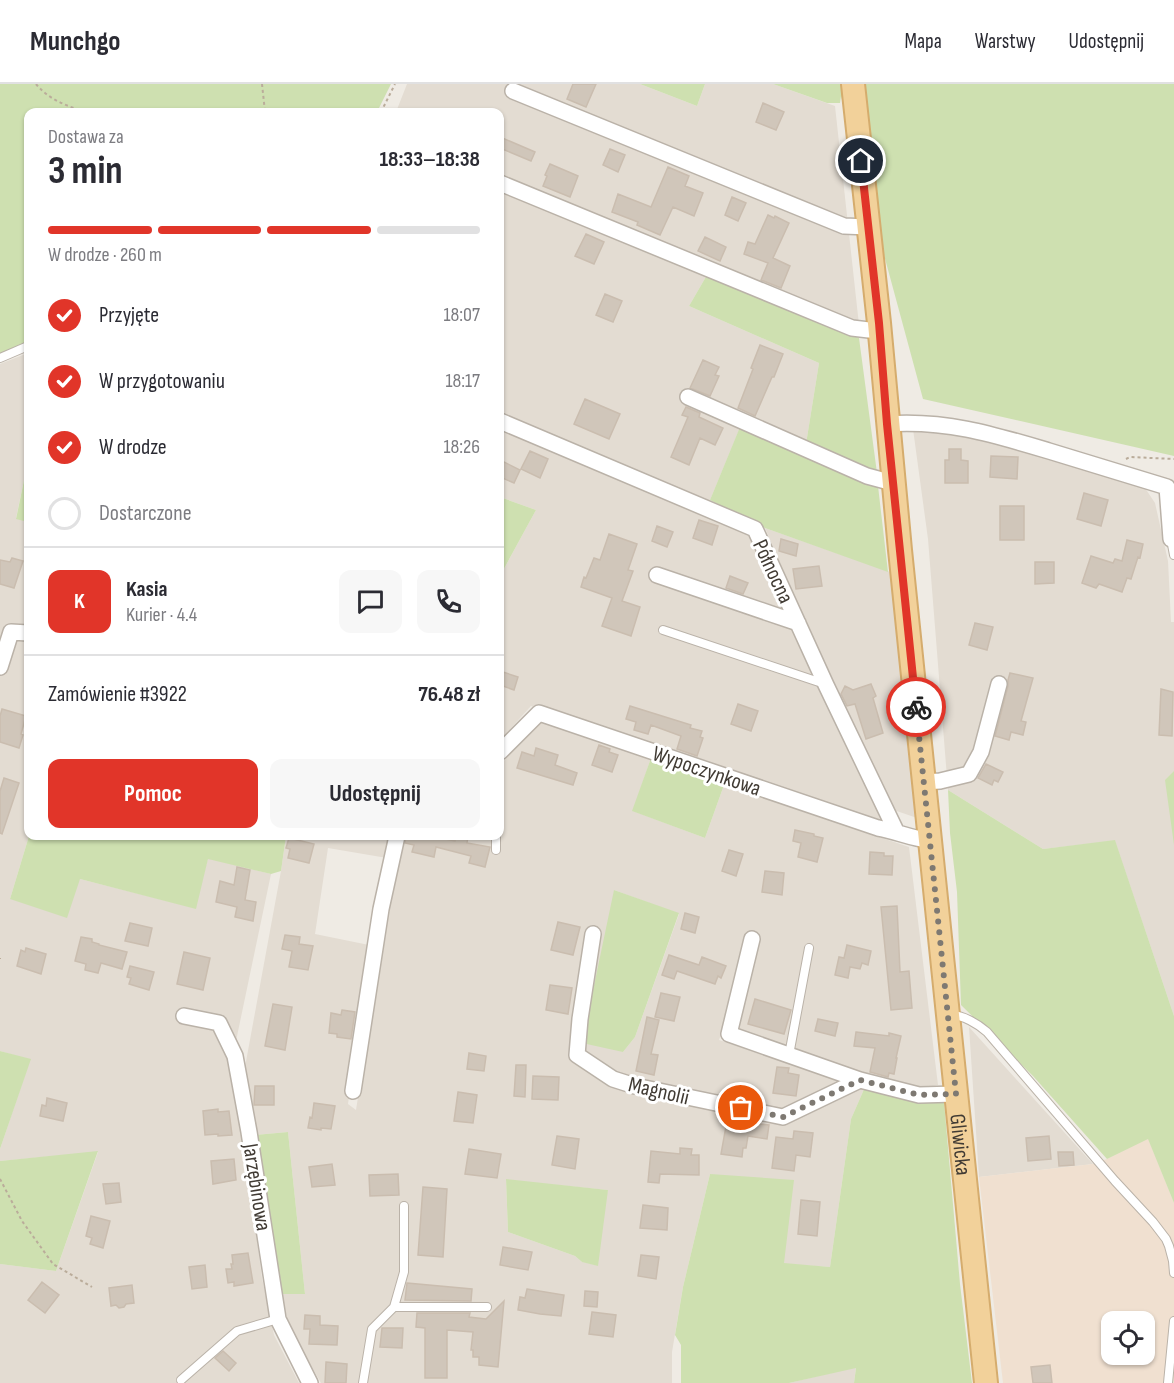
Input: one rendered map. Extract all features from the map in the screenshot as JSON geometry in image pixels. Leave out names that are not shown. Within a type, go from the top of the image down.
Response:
[{"type":"main road","name":"Gliwicka","points":[[853,84],[986,1383]]},
{"type":"street","points":[[513,91],[844,226],[868,227]]},
{"type":"street","points":[[504,185],[852,328],[879,330]]},
{"type":"street","points":[[687,398],[867,476],[893,483]]},
{"type":"street","name":"Północna","points":[[504,423],[755,529],[896,831]]},
{"type":"street","points":[[887,424],[916,423],[962,428],[1001,437],[1167,487],[1171,539]]},
{"type":"street","points":[[657,575],[798,623]]},
{"type":"street","points":[[0,667],[5,631],[24,633]]},
{"type":"street","points":[[924,782],[940,781],[969,774],[981,752],[999,684]]},
{"type":"street","name":"Wypoczynkowa","points":[[504,748],[539,712],[878,828],[930,840]]},
{"type":"street","points":[[353,1091],[381,909],[397,840]]},
{"type":"street","name":"Magnolii","points":[[593,934],[580,1019],[578,1055],[613,1079],[635,1086],[783,1117],[860,1080]]},
{"type":"street","points":[[752,939],[729,1034],[860,1080],[919,1095],[956,1094]]},
{"type":"street","name":"Jarzębinowa","points":[[184,1016],[219,1023],[235,1056],[278,1319],[310,1383]]},
{"type":"lane","points":[[0,358],[24,348]]},
{"type":"lane","points":[[1171,539],[1174,555]]},
{"type":"lane","points":[[663,630],[826,685]]},
{"type":"lane","points":[[495,850],[496,840]]},
{"type":"lane","points":[[789,1055],[809,948]]},
{"type":"lane","points":[[948,1015],[955,1015],[979,1025],[993,1038],[1027,1080],[1153,1222],[1169,1246],[1174,1273]]},
{"type":"lane","points":[[363,1383],[372,1329],[394,1307],[404,1272],[404,1206]]},
{"type":"lane","points":[[394,1307],[487,1307]]},
{"type":"lane","points":[[181,1380],[237,1331],[278,1319]]},
{"type":"lane","points":[[1168,1383],[1174,1321]]},
{"type":"path","points":[[36,84],[45,94],[73,108]]},
{"type":"path","points":[[262,84],[265,108]]},
{"type":"path","points":[[383,108],[395,84]]},
{"type":"path","points":[[1109,469],[1131,457],[1174,459]]},
{"type":"path","points":[[0,1179],[22,1221],[53,1264],[92,1287]]},
{"type":"shaded area","points":[[407,84],[640,84],[697,106],[705,84],[773,84],[835,106],[859,325],[504,178],[504,108],[398,108]]},
{"type":"shaded area","points":[[504,190],[707,275],[689,306],[819,363],[806,444],[742,423],[708,505],[504,416]]},
{"type":"shaded area","points":[[24,355],[24,480],[16,518],[24,521],[24,626],[8,625],[20,637],[24,637],[24,840],[28,840],[10,899],[80,879],[195,908],[208,858],[271,874],[236,1041],[241,1119],[262,1278],[274,1335],[299,1383],[0,1383],[0,1264],[56,1271],[98,1152],[0,1161],[0,1149],[30,1060],[0,1051],[0,364]]},
{"type":"shaded area","points":[[504,429],[753,536],[885,824],[531,706],[504,736],[504,569],[536,510],[504,498]]},
{"type":"shaded area","points":[[913,429],[975,437],[1143,485],[1155,503],[1168,561],[1171,622],[1174,622],[1174,1016],[1115,841],[1043,849],[948,790],[928,539]]},
{"type":"shaded area","points":[[765,528],[896,574],[920,819],[885,807]]},
{"type":"shaded area","points":[[541,719],[651,758],[633,811],[705,838],[724,785],[909,847],[938,1085],[913,1090],[746,1035],[737,1028],[740,982],[719,1040],[845,1081],[784,1112],[587,1067],[785,1123],[865,1087],[851,1119],[830,1267],[784,1264],[710,1174],[683,1287],[672,1352],[672,1383],[321,1383],[290,1329],[281,1294],[305,1294],[288,1132],[255,1135],[244,1090],[245,1067],[285,840],[391,840],[387,858],[328,848],[315,934],[369,945],[348,1104],[356,1110],[390,893],[403,840],[504,840],[504,761]],"holes":[[[614,890],[679,914],[635,1037],[623,1052]],[[506,1180],[608,1190],[582,1262],[575,1256],[508,1232]]]},
{"type":"shaded area","points":[[969,1027],[1093,1164],[979,1177]]},
{"type":"shaded area","points":[[1148,1138],[1174,1203],[1174,1383],[1003,1383],[979,1177],[1093,1164]]},
{"type":"shaded area","points":[[856,1367],[854,1383],[789,1383]]},
{"type":"green space","points":[[0,84],[391,84],[379,108],[24,108],[24,346],[0,355]]},
{"type":"green space","points":[[640,84],[705,84],[697,106]]},
{"type":"green space","points":[[773,84],[1174,84],[1174,456],[923,399],[841,96],[840,103],[827,103]]},
{"type":"green space","points":[[707,275],[859,338],[877,473],[806,444],[819,363],[689,306]]},
{"type":"green space","points":[[740,427],[878,486],[888,572],[765,528],[710,500]]},
{"type":"green space","points":[[24,480],[24,521],[16,519]]},
{"type":"green space","points":[[504,498],[536,510],[504,569]]},
{"type":"green space","points":[[651,758],[724,785],[705,838],[632,811]]},
{"type":"green space","points":[[1174,771],[1174,845],[1165,780]]},
{"type":"green space","points":[[948,790],[1043,849],[1115,840],[1174,1016],[1174,1203],[1148,1139],[1107,1159],[1033,1076],[961,1005],[957,892]]},
{"type":"green space","points":[[28,840],[285,840],[281,871],[271,874],[208,859],[196,909],[80,879],[67,918],[10,899]]},
{"type":"green space","points":[[614,890],[679,913],[635,1037],[623,1052],[582,1043]]},
{"type":"green space","points":[[0,1051],[31,1059],[0,1149]]},
{"type":"green space","points":[[865,1087],[920,1101],[944,1102],[960,1284],[972,1383],[854,1383],[856,1368],[789,1383],[681,1383],[681,1345],[675,1335],[683,1287],[710,1174],[794,1180],[784,1263],[830,1267],[851,1119]]},
{"type":"green space","points":[[288,1132],[305,1294],[281,1294],[255,1135]]},
{"type":"green space","points":[[98,1151],[56,1271],[0,1264],[0,1161]]},
{"type":"green space","points":[[506,1179],[608,1190],[598,1266],[582,1262],[575,1256],[508,1232]]},
{"type":"building","points":[[573,84],[596,84],[586,107],[567,99]]},
{"type":"building","points":[[763,103],[784,112],[776,130],[756,122]]},
{"type":"building","points":[[504,139],[535,152],[531,161],[504,150]]},
{"type":"building","points":[[610,149],[625,155],[618,172],[603,165]]},
{"type":"building","points":[[550,164],[578,176],[570,197],[543,186]]},
{"type":"building","points":[[668,167],[689,176],[685,186],[703,193],[694,216],[673,207],[660,235],[637,225],[638,222],[612,212],[618,194],[651,207]]},
{"type":"building","points":[[732,197],[746,203],[738,221],[725,215]]},
{"type":"building","points":[[768,215],[789,223],[773,258],[790,266],[781,288],[761,280],[768,263],[744,254],[748,242],[755,244]]},
{"type":"building","points":[[586,234],[604,242],[594,264],[575,256]]},
{"type":"building","points":[[705,237],[726,247],[720,261],[698,251]]},
{"type":"building","points":[[605,294],[622,301],[613,322],[596,315]]},
{"type":"building","points":[[760,345],[783,354],[755,416],[738,408]]},
{"type":"building","points":[[703,360],[719,367],[715,375],[719,376],[710,396],[690,388]]},
{"type":"building","points":[[585,399],[620,414],[609,439],[574,424]]},
{"type":"building","points":[[686,407],[700,413],[699,417],[723,428],[715,445],[700,438],[689,465],[671,457],[688,417],[682,415]]},
{"type":"building","points":[[949,449],[961,449],[961,460],[968,461],[968,483],[945,483],[945,460],[949,460]]},
{"type":"building","points":[[530,451],[548,459],[540,478],[521,469]]},
{"type":"building","points":[[991,456],[1018,457],[1017,479],[990,477]]},
{"type":"building","points":[[504,462],[520,470],[514,483],[504,479]]},
{"type":"building","points":[[1084,493],[1108,500],[1101,526],[1077,519]]},
{"type":"building","points":[[1000,506],[1024,506],[1024,540],[1000,540]]},
{"type":"building","points":[[699,520],[718,526],[712,545],[693,538]]},
{"type":"building","points":[[657,526],[673,532],[667,547],[652,541]]},
{"type":"building","points":[[609,534],[637,544],[628,570],[633,571],[622,601],[640,607],[631,636],[602,626],[612,598],[581,587],[594,558],[600,560]]},
{"type":"building","points":[[781,539],[798,544],[796,556],[779,551]]},
{"type":"building","points":[[1127,540],[1143,544],[1131,579],[1127,578],[1122,592],[1099,584],[1096,588],[1082,583],[1091,556],[1113,563],[1115,559],[1122,561]]},
{"type":"building","points":[[12,558],[23,561],[14,588],[0,584],[0,560],[10,562]]},
{"type":"building","points":[[1035,562],[1054,562],[1054,583],[1035,584]]},
{"type":"building","points":[[819,566],[822,586],[796,589],[793,569]]},
{"type":"building","points":[[730,576],[748,583],[743,594],[726,588]]},
{"type":"building","points":[[975,623],[993,627],[987,650],[969,645]]},
{"type":"building","points":[[504,672],[518,677],[514,690],[504,686]]},
{"type":"building","points":[[1010,673],[1033,678],[1021,721],[1026,722],[1023,735],[1011,732],[1009,740],[995,736]]},
{"type":"building","points":[[871,684],[876,696],[873,698],[883,733],[866,739],[855,704],[847,706],[841,694],[845,686],[853,690]]},
{"type":"building","points":[[1161,689],[1173,692],[1172,736],[1159,735]]},
{"type":"building","points":[[738,704],[758,711],[751,731],[731,724]]},
{"type":"building","points":[[630,706],[691,725],[690,728],[702,731],[700,737],[703,738],[697,756],[677,749],[681,736],[651,725],[648,734],[634,730],[636,722],[626,719]]},
{"type":"building","points":[[2,709],[24,715],[21,734],[23,735],[19,748],[0,742]]},
{"type":"building","points":[[599,745],[618,755],[612,772],[592,765]]},
{"type":"building","points":[[536,748],[558,755],[555,765],[577,773],[573,785],[517,768],[522,752],[534,756]]},
{"type":"building","points":[[986,764],[1003,772],[998,782],[994,780],[992,785],[978,778]]},
{"type":"building","points":[[4,778],[19,783],[2,834],[0,833],[0,791]]},
{"type":"building","points":[[795,830],[823,838],[817,862],[798,857],[801,843],[793,841]]},
{"type":"building","points":[[288,840],[314,844],[309,863],[288,858],[290,849],[286,848]]},
{"type":"building","points":[[405,840],[467,840],[467,843],[490,847],[485,867],[469,863],[471,856],[436,847],[434,857],[412,852],[414,845],[405,843]]},
{"type":"building","points":[[729,850],[743,854],[736,876],[722,871]]},
{"type":"building","points":[[870,852],[893,856],[892,875],[869,874]]},
{"type":"building","points":[[237,867],[250,870],[245,900],[256,902],[253,921],[235,917],[237,907],[216,902],[220,881],[234,885]]},
{"type":"building","points":[[765,871],[784,873],[782,895],[762,892]]},
{"type":"building","points":[[897,906],[900,972],[909,971],[912,1008],[891,1010],[881,907]]},
{"type":"building","points":[[685,913],[699,917],[695,933],[681,929]]},
{"type":"building","points":[[558,922],[580,927],[573,955],[551,950]]},
{"type":"building","points":[[130,923],[152,928],[148,946],[125,941]]},
{"type":"building","points":[[285,935],[300,937],[299,944],[313,946],[308,970],[289,967],[292,951],[282,949]]},
{"type":"building","points":[[81,937],[92,939],[92,942],[99,945],[127,952],[122,969],[101,963],[98,973],[85,970],[86,964],[75,961]]},
{"type":"building","points":[[847,945],[871,951],[868,965],[862,963],[860,969],[850,967],[848,978],[835,975],[839,957],[844,958]]},
{"type":"building","points":[[26,948],[46,954],[41,974],[17,966],[21,950],[25,952]]},
{"type":"building","points":[[184,952],[210,958],[203,990],[177,984]]},
{"type":"building","points":[[669,955],[699,965],[702,957],[726,966],[721,978],[718,976],[715,984],[677,971],[674,979],[662,975]]},
{"type":"building","points":[[130,966],[154,972],[149,990],[129,984],[131,978],[127,977]]},
{"type":"building","points":[[550,985],[572,988],[568,1014],[546,1010]]},
{"type":"building","points":[[661,993],[680,997],[674,1021],[655,1017]]},
{"type":"building","points":[[755,999],[791,1010],[784,1034],[748,1024]]},
{"type":"building","points":[[273,1004],[292,1007],[285,1050],[265,1046]]},
{"type":"building","points":[[342,1010],[355,1012],[351,1039],[329,1033],[331,1013],[341,1015]]},
{"type":"building","points":[[647,1017],[659,1020],[651,1054],[658,1055],[654,1075],[636,1071]]},
{"type":"building","points":[[818,1019],[838,1023],[835,1036],[815,1031]]},
{"type":"building","points":[[856,1032],[889,1036],[889,1033],[901,1036],[894,1074],[889,1073],[888,1077],[870,1072],[875,1048],[854,1046]]},
{"type":"building","points":[[469,1053],[486,1056],[484,1071],[467,1069]]},
{"type":"building","points":[[516,1065],[526,1065],[525,1097],[514,1096]]},
{"type":"building","points":[[777,1067],[789,1068],[788,1073],[799,1075],[796,1096],[773,1093]]},
{"type":"building","points":[[533,1076],[559,1077],[558,1100],[532,1099]]},
{"type":"building","points":[[255,1086],[274,1086],[274,1105],[254,1105]]},
{"type":"building","points":[[458,1092],[477,1095],[473,1123],[454,1121]]},
{"type":"building","points":[[47,1098],[67,1103],[63,1121],[40,1116],[42,1105],[46,1106]]},
{"type":"building","points":[[314,1103],[335,1106],[331,1129],[308,1128]]},
{"type":"building","points":[[218,1109],[218,1112],[229,1111],[232,1135],[205,1135],[203,1111]]},
{"type":"building","points":[[728,1115],[749,1120],[749,1123],[769,1125],[767,1139],[748,1136],[742,1157],[721,1154]]},
{"type":"building","points":[[794,1131],[813,1133],[810,1157],[796,1155],[794,1171],[772,1168],[776,1137],[793,1139]]},
{"type":"building","points":[[557,1136],[579,1139],[575,1169],[552,1165]]},
{"type":"building","points":[[1049,1136],[1051,1159],[1028,1161],[1026,1138]]},
{"type":"building","points":[[680,1148],[692,1149],[691,1155],[699,1155],[699,1175],[660,1174],[659,1183],[648,1182],[651,1151],[680,1154]]},
{"type":"building","points":[[469,1149],[501,1154],[497,1178],[465,1174]]},
{"type":"building","points":[[1058,1152],[1073,1152],[1074,1165],[1059,1166]]},
{"type":"building","points":[[234,1159],[236,1180],[213,1184],[211,1161]]},
{"type":"building","points":[[332,1164],[335,1185],[312,1187],[309,1167]]},
{"type":"building","points":[[398,1174],[399,1195],[370,1196],[369,1175]]},
{"type":"building","points":[[119,1183],[121,1202],[106,1204],[103,1184]]},
{"type":"building","points":[[423,1187],[447,1189],[443,1257],[418,1255]]},
{"type":"building","points":[[801,1200],[820,1202],[817,1236],[798,1234]]},
{"type":"building","points":[[643,1205],[668,1208],[667,1230],[640,1228]]},
{"type":"building","points":[[91,1216],[110,1221],[103,1248],[90,1244],[92,1238],[86,1236]]},
{"type":"building","points":[[503,1247],[532,1252],[528,1270],[500,1265]]},
{"type":"building","points":[[248,1253],[253,1283],[234,1286],[234,1282],[228,1283],[226,1269],[232,1269],[232,1255]]},
{"type":"building","points":[[641,1255],[659,1257],[656,1279],[638,1276]]},
{"type":"building","points":[[205,1265],[207,1287],[192,1289],[189,1267]]},
{"type":"building","points":[[42,1282],[59,1295],[45,1313],[28,1300]]},
{"type":"building","points":[[407,1283],[472,1289],[471,1301],[405,1300]]},
{"type":"building","points":[[132,1285],[134,1303],[119,1308],[116,1305],[111,1306],[109,1288]]},
{"type":"building","points":[[527,1289],[564,1295],[561,1316],[518,1310],[520,1297],[525,1298]]},
{"type":"building","points":[[585,1291],[598,1292],[597,1307],[584,1306]]},
{"type":"building","points":[[504,1301],[498,1367],[479,1365],[479,1357],[473,1357],[473,1350],[471,1350],[473,1332],[447,1330],[447,1378],[425,1378],[425,1328],[416,1327],[417,1313],[470,1313],[469,1317],[486,1319]]},
{"type":"building","points":[[592,1312],[616,1315],[613,1337],[589,1334]]},
{"type":"building","points":[[305,1315],[320,1316],[320,1325],[338,1326],[337,1345],[309,1344],[310,1329],[304,1329]]},
{"type":"building","points":[[382,1328],[403,1328],[402,1348],[380,1347]]},
{"type":"building","points":[[223,1351],[236,1363],[229,1371],[215,1358]]},
{"type":"building","points":[[326,1362],[347,1364],[346,1383],[325,1383]]},
{"type":"building","points":[[1050,1365],[1052,1383],[1033,1383],[1031,1367]]},
{"type":"way so far","points":[[741,1108],[783,1117],[860,1080],[919,1095],[956,1094],[916,707]]},
{"type":"route","points":[[861,161],[916,707]]}]
